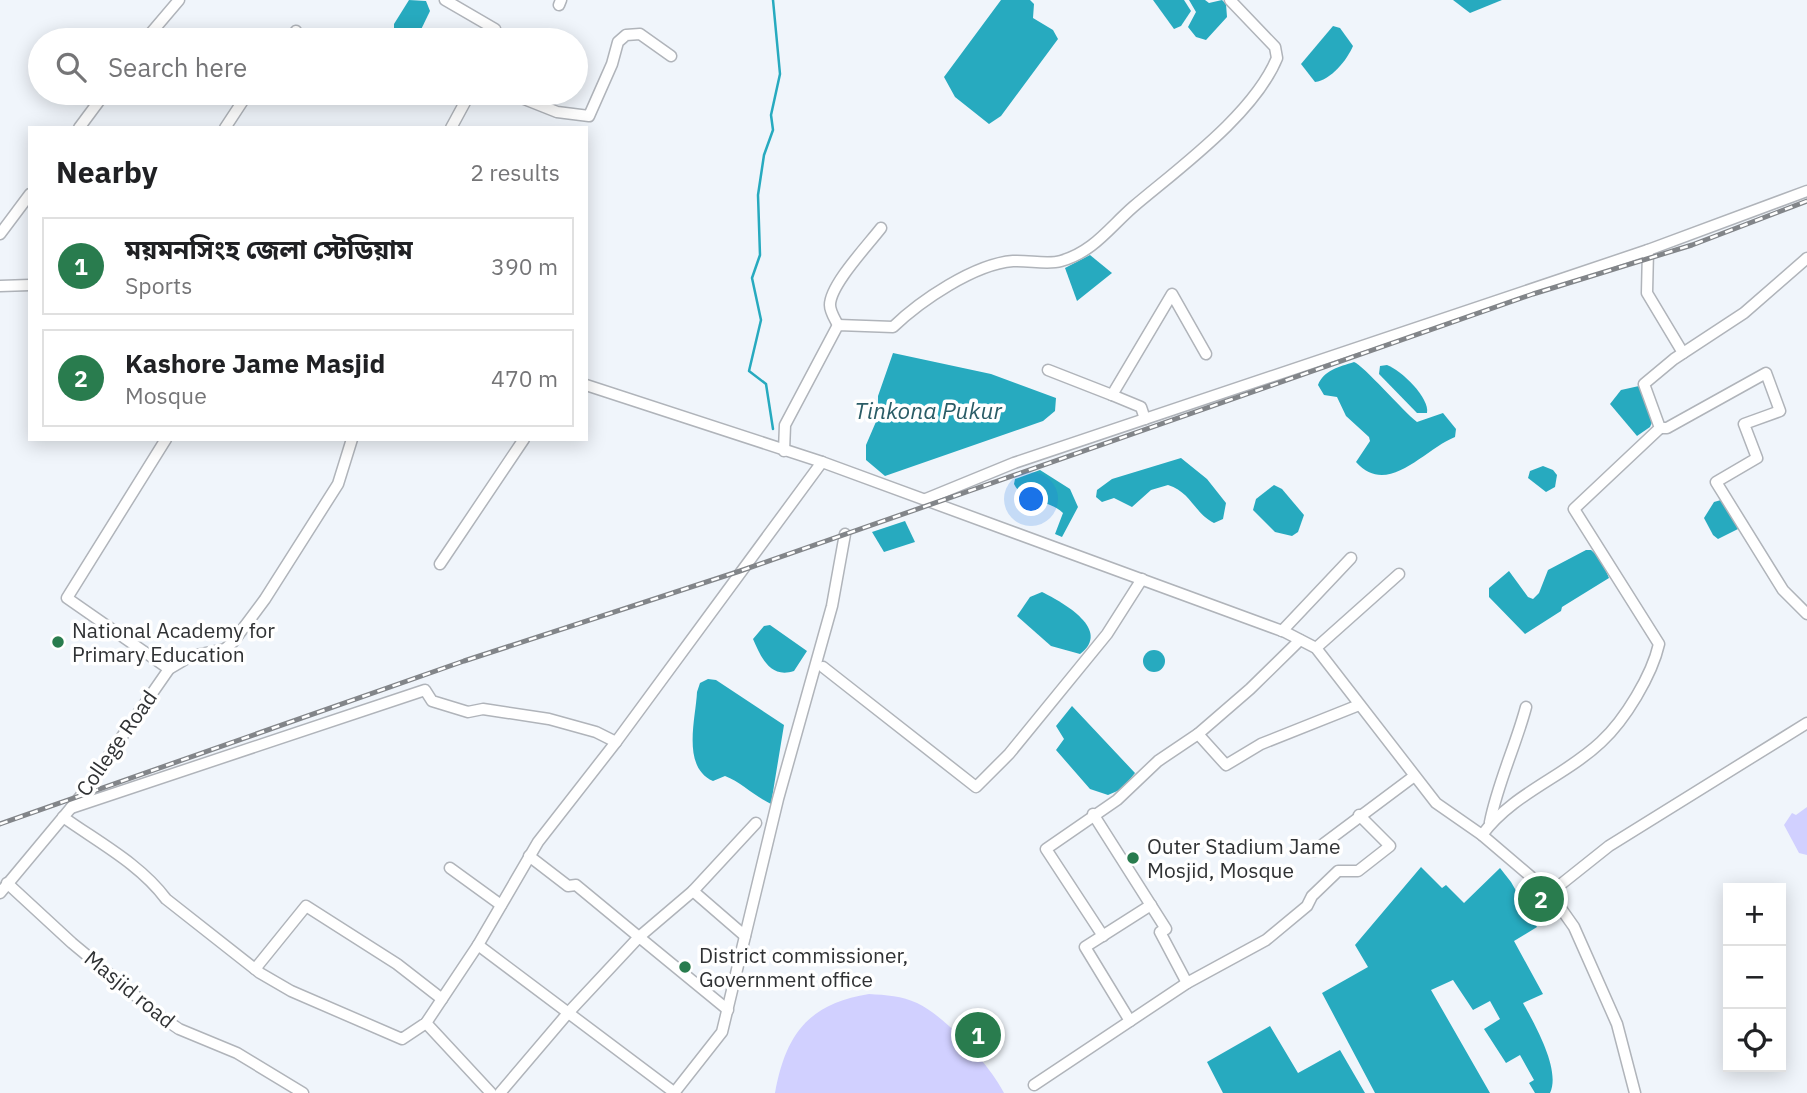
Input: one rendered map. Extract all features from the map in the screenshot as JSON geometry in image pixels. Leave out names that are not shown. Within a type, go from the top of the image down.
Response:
[{"type":"street","points":[[155,28],[179,0]]},
{"type":"street","points":[[445,0],[493,28]]},
{"type":"street","points":[[838,325],[893,327],[915,305],[975,273],[1011,261],[1060,262],[1093,247],[1132,208],[1228,124],[1275,64],[1278,58],[1275,47],[1230,0]]},
{"type":"street","points":[[539,105],[557,112],[589,116],[612,64],[618,42],[626,35],[640,34],[671,55]]},
{"type":"street","points":[[80,126],[96,105]]},
{"type":"street","points":[[226,126],[240,105]]},
{"type":"street","points":[[452,126],[463,105]]},
{"type":"street","points":[[926,499],[1014,463],[1648,250],[1807,191]]},
{"type":"street","points":[[0,234],[28,197]]},
{"type":"street","points":[[838,325],[830,307],[831,299],[839,282],[881,228]]},
{"type":"street","points":[[1648,250],[1647,293],[1683,353]]},
{"type":"street","points":[[1660,428],[1644,384],[1683,353],[1744,313],[1807,258]]},
{"type":"street","points":[[0,286],[28,285]]},
{"type":"street","points":[[1112,395],[1172,294],[1206,354]]},
{"type":"street","points":[[784,451],[785,425],[838,325]]},
{"type":"street","points":[[1048,370],[1141,407],[1145,419]]},
{"type":"street","points":[[1485,831],[1497,814],[1601,742],[1649,673],[1659,644],[1573,509],[1660,428],[1667,428],[1766,373],[1780,411],[1744,424],[1757,458],[1716,482],[1783,590],[1807,614]]},
{"type":"street","points":[[588,386],[926,499],[1282,631],[1316,648],[1413,777],[1436,803],[1485,831],[1550,893],[1574,927],[1617,1024],[1635,1093]]},
{"type":"street","points":[[165,441],[66,598],[169,668]]},
{"type":"street","name":"College Road","points":[[0,893],[70,808],[169,668],[191,656],[225,649],[233,642],[265,599],[338,484],[351,441]]},
{"type":"street","points":[[440,564],[523,441]]},
{"type":"street","points":[[63,817],[125,859],[155,885],[166,899],[255,969],[291,991],[402,1040],[426,1023],[478,945],[529,856],[822,462]]},
{"type":"street","points":[[478,945],[675,1093],[722,1032],[778,799],[832,606],[845,534]]},
{"type":"street","points":[[1282,631],[1351,558]]},
{"type":"street","points":[[1316,648],[1399,574]]},
{"type":"street","points":[[823,667],[976,787],[1018,744],[1107,634],[1142,579]]},
{"type":"street","points":[[1103,936],[1046,849],[1093,814],[1117,800],[1158,761],[1198,734],[1250,689],[1300,640]]},
{"type":"street","points":[[70,808],[425,690],[432,701],[468,712],[483,709],[549,719],[596,732],[616,742]]},
{"type":"street","points":[[1198,734],[1226,765],[1261,744],[1359,705]]},
{"type":"street","points":[[1485,831],[1522,727],[1526,707]]},
{"type":"street","points":[[1550,893],[1609,846],[1807,723]]},
{"type":"street","points":[[1314,851],[1413,777]]},
{"type":"street","points":[[1093,814],[1166,929],[1160,932],[1187,983]]},
{"type":"street","points":[[1034,1085],[1187,983],[1266,940],[1307,906],[1312,896],[1338,870],[1358,871],[1390,846],[1359,815]]},
{"type":"street","points":[[500,1093],[568,1013],[639,937],[693,891],[756,823]]},
{"type":"street","points":[[529,856],[568,887],[576,885],[728,1010]]},
{"type":"street","points":[[450,868],[501,905]]},
{"type":"street","name":"Masjid road","points":[[7,883],[72,943],[169,1022],[237,1053],[303,1093]]},
{"type":"street","points":[[693,891],[746,936]]},
{"type":"street","points":[[1130,1021],[1085,947],[1151,905]]},
{"type":"street","points":[[255,969],[306,906],[397,964],[442,999]]},
{"type":"street","points":[[426,1023],[491,1093]]},
{"type":"shaded area","points":[[1807,807],[1807,855],[1799,853],[1784,825],[1792,813],[1796,815]]},
{"type":"shaded area","points":[[869,994],[906,999],[928,1009],[966,1042],[1004,1093],[775,1093],[786,1054],[803,1025],[830,1005]]},
{"type":"water","points":[[409,0],[426,1],[430,11],[422,28],[394,28]]},
{"type":"water","points":[[1001,0],[1030,0],[1034,4],[1033,18],[1053,30],[1058,39],[1001,116],[989,124],[955,97],[944,77]]},
{"type":"water","points":[[1153,0],[1184,0],[1191,11],[1181,26],[1174,29]]},
{"type":"water","points":[[1189,0],[1205,0],[1209,3],[1222,0],[1226,4],[1227,17],[1206,40],[1196,37],[1188,27],[1196,12]]},
{"type":"water","points":[[1453,0],[1502,0],[1470,13]]},
{"type":"water","points":[[1333,26],[1340,28],[1353,46],[1338,68],[1327,78],[1315,82],[1301,64]]},
{"type":"water","points":[[1090,255],[1112,273],[1077,301],[1065,268]]},
{"type":"water","name":"Tinkona Pukur","points":[[893,353],[991,374],[1056,398],[1055,411],[1043,421],[885,476],[866,460],[866,445],[878,417],[878,396]]},
{"type":"water","points":[[1354,362],[1417,422],[1443,413],[1456,429],[1455,437],[1393,473],[1381,475],[1368,472],[1356,462],[1370,441],[1369,437],[1346,416],[1337,397],[1324,395],[1318,385],[1328,372]]},
{"type":"water","points":[[1387,365],[1400,372],[1413,385],[1424,400],[1427,413],[1417,413],[1379,374],[1380,366]]},
{"type":"water","points":[[1639,386],[1653,420],[1650,427],[1637,436],[1610,404],[1621,390]]},
{"type":"water","points":[[1181,458],[1207,479],[1226,503],[1223,519],[1214,523],[1207,519],[1182,492],[1168,485],[1151,490],[1132,507],[1114,498],[1102,502],[1096,497],[1097,490],[1112,479]]},
{"type":"water","points":[[1543,466],[1557,475],[1555,487],[1546,492],[1528,478],[1530,471]]},
{"type":"water","points":[[1040,470],[1070,489],[1078,507],[1062,537],[1055,534],[1063,513],[1051,505],[1023,495],[1014,484],[1015,479]]},
{"type":"water","points":[[1274,485],[1282,489],[1304,515],[1298,532],[1292,536],[1275,532],[1253,510],[1256,499]]},
{"type":"water","points":[[1721,500],[1740,528],[1718,539],[1704,518],[1714,502]]},
{"type":"water","points":[[905,521],[915,542],[884,552],[872,532]]},
{"type":"water","points":[[1586,550],[1591,550],[1601,559],[1609,578],[1525,634],[1489,597],[1489,588],[1509,571],[1528,597],[1533,599],[1539,593],[1548,570]]},
{"type":"water","points":[[1042,592],[1072,610],[1088,627],[1091,636],[1088,645],[1080,654],[1051,646],[1017,616],[1030,597]]},
{"type":"water","points":[[770,625],[807,651],[794,671],[786,673],[773,669],[759,653],[753,639],[764,626]]},
{"type":"water","points":[[1154,650],[1162,653],[1165,661],[1162,669],[1154,672],[1146,669],[1143,661],[1146,653]]},
{"type":"water","points":[[708,679],[716,680],[784,725],[771,804],[725,776],[713,781],[703,774],[697,765],[693,728],[697,692],[700,683]]},
{"type":"water","points":[[1072,706],[1135,773],[1122,789],[1108,795],[1090,789],[1056,750],[1064,739],[1056,726]]},
{"type":"water","points":[[1421,867],[1442,888],[1446,885],[1464,903],[1500,868],[1537,927],[1514,941],[1543,994],[1523,1003],[1540,1035],[1549,1060],[1552,1072],[1550,1093],[1535,1093],[1529,1083],[1534,1080],[1520,1055],[1506,1063],[1484,1029],[1500,1019],[1490,1001],[1473,1010],[1453,980],[1431,990],[1490,1093],[1375,1093],[1322,993],[1368,967],[1355,945]]},
{"type":"water","points":[[1270,1026],[1298,1073],[1340,1050],[1365,1093],[1223,1093],[1207,1062]]},
{"type":"waterway","points":[[773,0],[780,74],[771,115],[773,130],[764,155],[758,195],[760,255],[752,278],[761,320],[749,371],[766,384],[773,429]]},
{"type":"railway","points":[[0,824],[464,661],[740,571],[1533,294],[1692,245],[1807,201]]},
{"type":"place","name":"National Academy for Primary Education","points":[[58,642]]},
{"type":"place","name":"Outer Stadium Jame Mosjid, Mosque","points":[[1133,858]]},
{"type":"place","name":"Kashore Jame Masjid","points":[[1541,899]]},
{"type":"place","name":"District commissioner, Government office","points":[[685,967]]},
{"type":"place","name":"ময়মনসিংহ জেলা স্টেডিয়াম","points":[[978,1035]]}]
